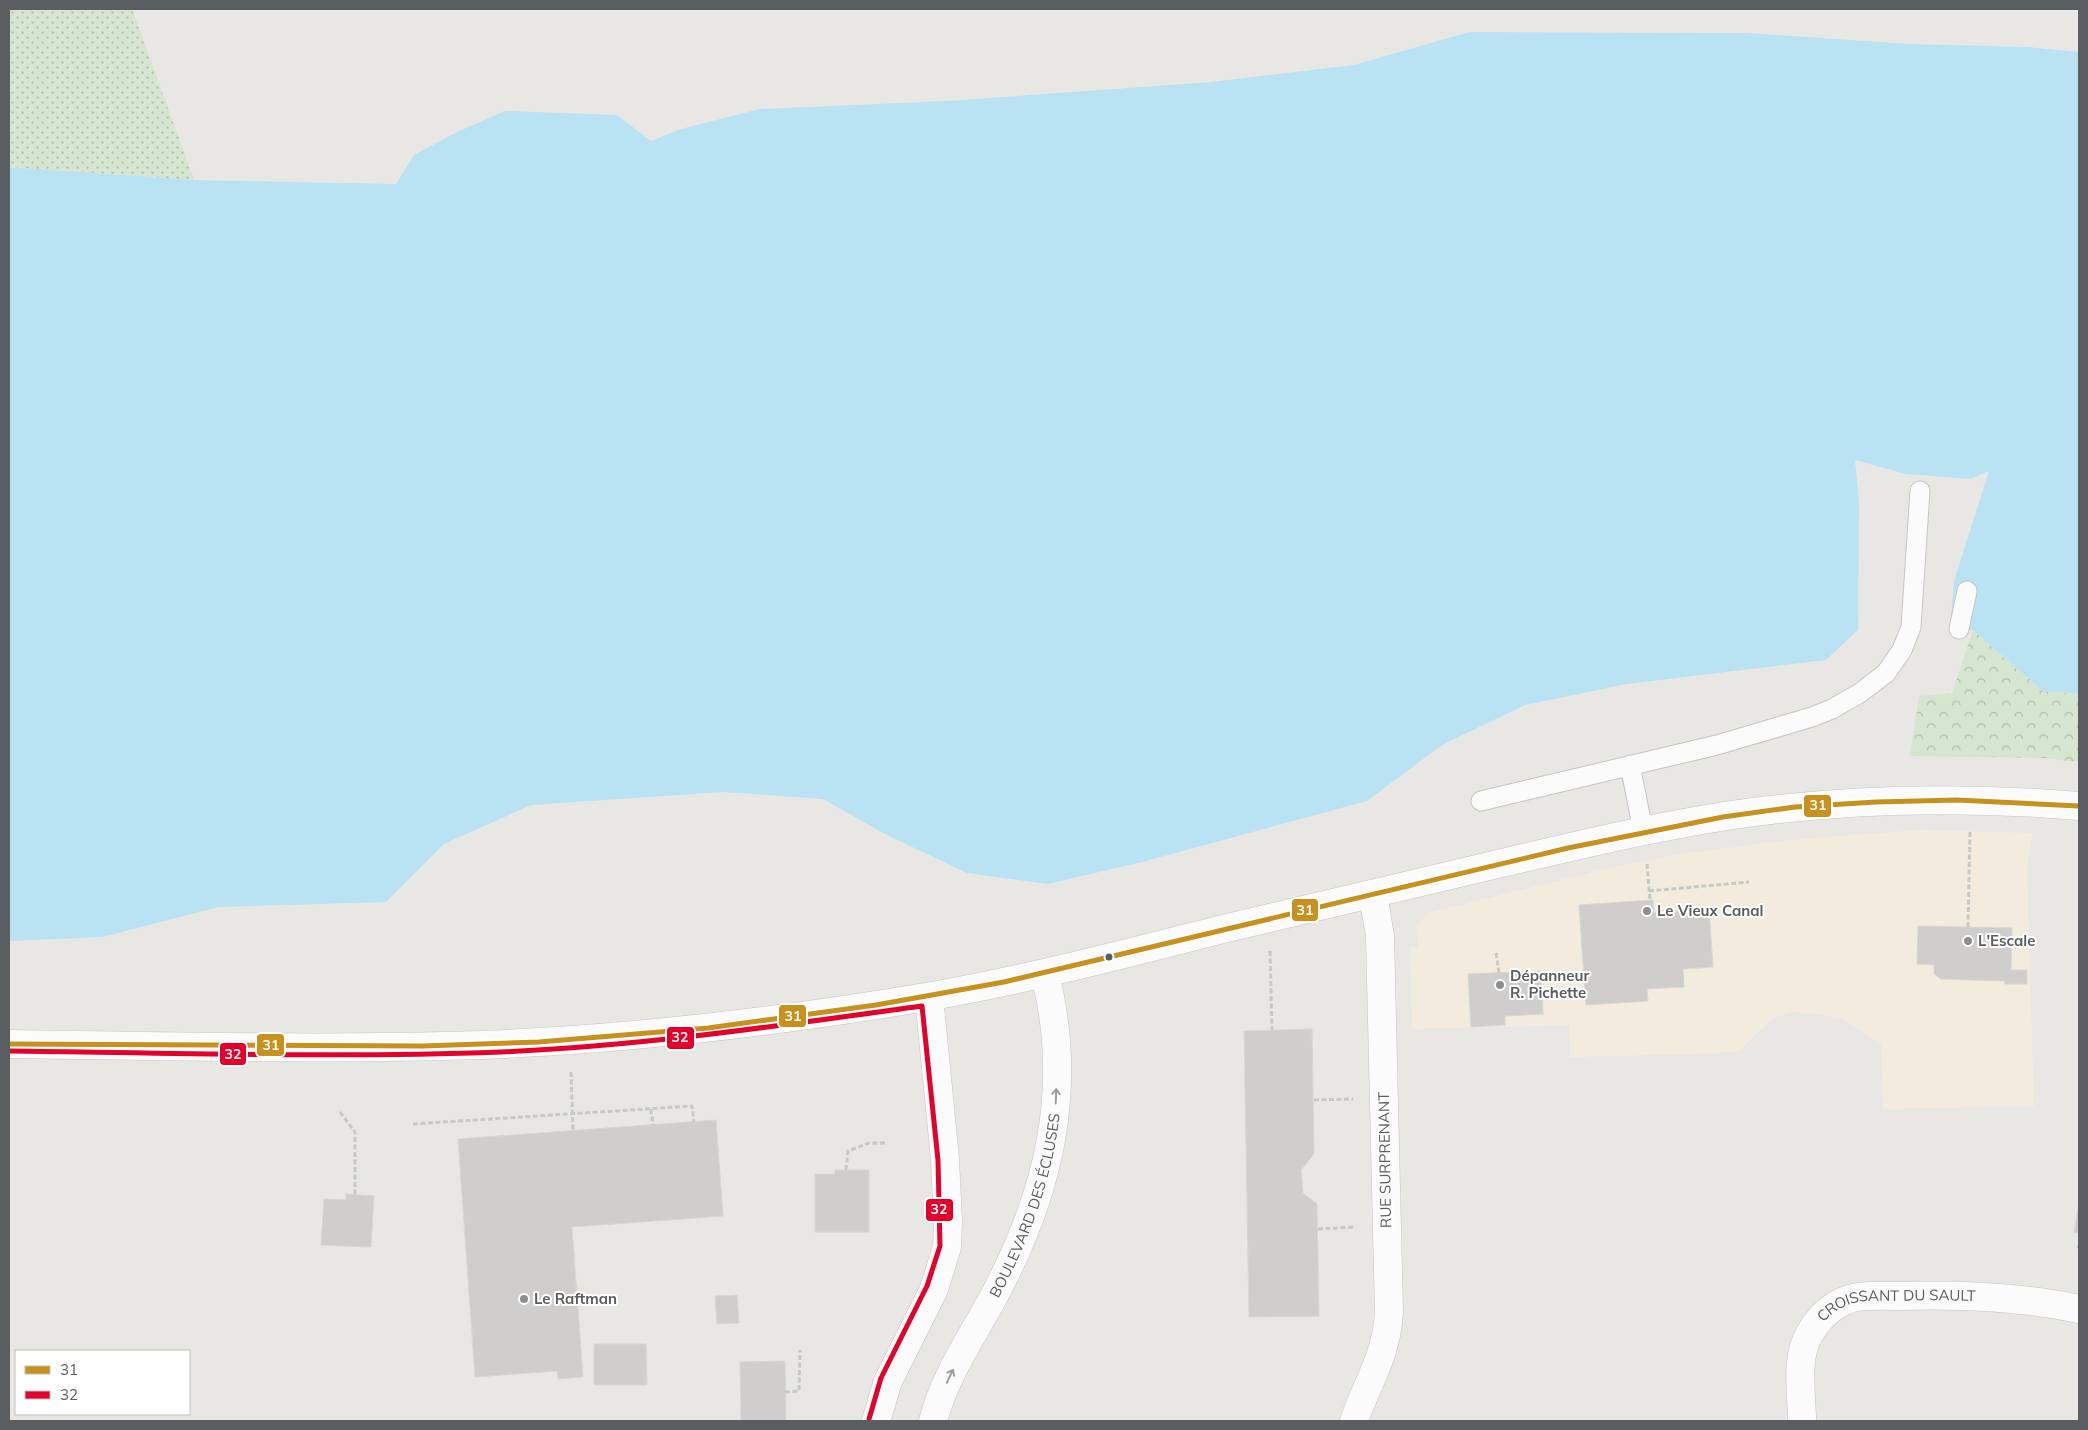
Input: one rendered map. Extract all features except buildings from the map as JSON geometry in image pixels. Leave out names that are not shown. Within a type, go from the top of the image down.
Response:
[{"type":"street","points":[[9,1044],[374,1047],[503,1044],[619,1036],[745,1023],[929,996],[1045,974],[1373,894],[1645,843],[1753,812],[1852,803],[1981,800],[2079,806]]},
{"type":"street","name":"RUE SURPRENANT","points":[[1354,1421],[1388,1337],[1379,926],[1373,894]]},
{"type":"street","name":"BOULEVARD DES ÉCLUSES","points":[[933,1421],[951,1372],[1019,1247],[1042,1183],[1056,1112],[1057,1080],[1054,1014],[1045,974]]},
{"type":"street","points":[[876,1421],[888,1381],[934,1289],[943,1266],[947,1247],[948,1222],[945,1159],[929,996]]},
{"type":"street","name":"CROISSANT DU SAULT","points":[[1802,1421],[1803,1348],[1816,1324],[1825,1314],[1846,1301],[1867,1297],[1978,1296],[2024,1299],[2079,1309]]},
{"type":"lane","points":[[1481,801],[1717,745],[1812,717],[1853,697],[1886,674],[1902,650],[1911,627],[1920,491]]},
{"type":"lane","points":[[1959,629],[1967,591]]},
{"type":"lane","points":[[1630,766],[1645,843]]},
{"type":"path","points":[[1968,926],[1970,826]]},
{"type":"path","points":[[1645,843],[1650,900]]},
{"type":"path","points":[[1650,891],[1749,882]]},
{"type":"path","points":[[1270,946],[1272,1030]]},
{"type":"path","points":[[1496,953],[1499,973]]},
{"type":"path","points":[[570,1066],[573,1131]]},
{"type":"path","points":[[1314,1100],[1384,1097]]},
{"type":"path","points":[[413,1124],[692,1106],[694,1122]]},
{"type":"path","points":[[651,1109],[653,1125]]},
{"type":"path","points":[[340,1112],[355,1132],[355,1195]]},
{"type":"path","points":[[846,1170],[848,1151],[869,1143],[887,1143]]},
{"type":"path","points":[[1318,1229],[1387,1226]]},
{"type":"path","points":[[785,1392],[799,1391],[800,1350]]},
{"type":"shaded area","points":[[1919,830],[2033,833],[2027,867],[2034,1106],[1883,1109],[1881,1044],[1844,1020],[1819,1014],[1792,1012],[1773,1018],[1739,1051],[1698,1054],[1570,1057],[1569,1025],[1412,1029],[1410,947],[1418,947],[1416,926],[1428,913],[1622,865],[1681,854],[1781,841]]},
{"type":"green space","points":[[9,9],[132,9],[194,180],[9,167]]},
{"type":"green space","points":[[1973,630],[2043,691],[2079,694],[2079,762],[2043,758],[1910,756],[1919,696],[1952,693]]},
{"type":"water","points":[[1469,32],[1747,33],[1909,44],[2028,47],[2079,52],[2079,694],[2043,691],[1973,630],[1950,629],[1954,581],[1989,471],[1971,479],[1906,474],[1855,460],[1859,502],[1858,630],[1826,660],[1627,684],[1525,705],[1442,745],[1367,801],[1146,861],[1048,884],[967,873],[885,834],[823,799],[723,792],[531,805],[444,844],[386,902],[218,907],[103,937],[9,941],[9,167],[194,180],[396,184],[414,155],[457,132],[505,111],[617,115],[651,141],[681,129],[760,109],[947,101],[1211,82],[1354,65]]},
{"type":"transit line","name":"31","points":[[9,1044],[423,1046],[539,1042],[708,1028],[876,1005],[1004,982],[1568,848],[1723,817],[1795,807],[1876,802],[1957,800],[2079,806]]},
{"type":"transit line","name":"32","points":[[9,1051],[316,1055],[501,1052],[660,1040],[922,1006],[938,1160],[940,1246],[927,1286],[881,1378],[869,1419]]},
{"type":"place","name":"Le Vieux Canal","points":[[1647,911]]},
{"type":"place","name":"L'Escale","points":[[1968,941]]},
{"type":"place","name":"Dépanneur R. Pichette","points":[[1500,985]]},
{"type":"place","name":"Le Raftman","points":[[524,1299]]}]
